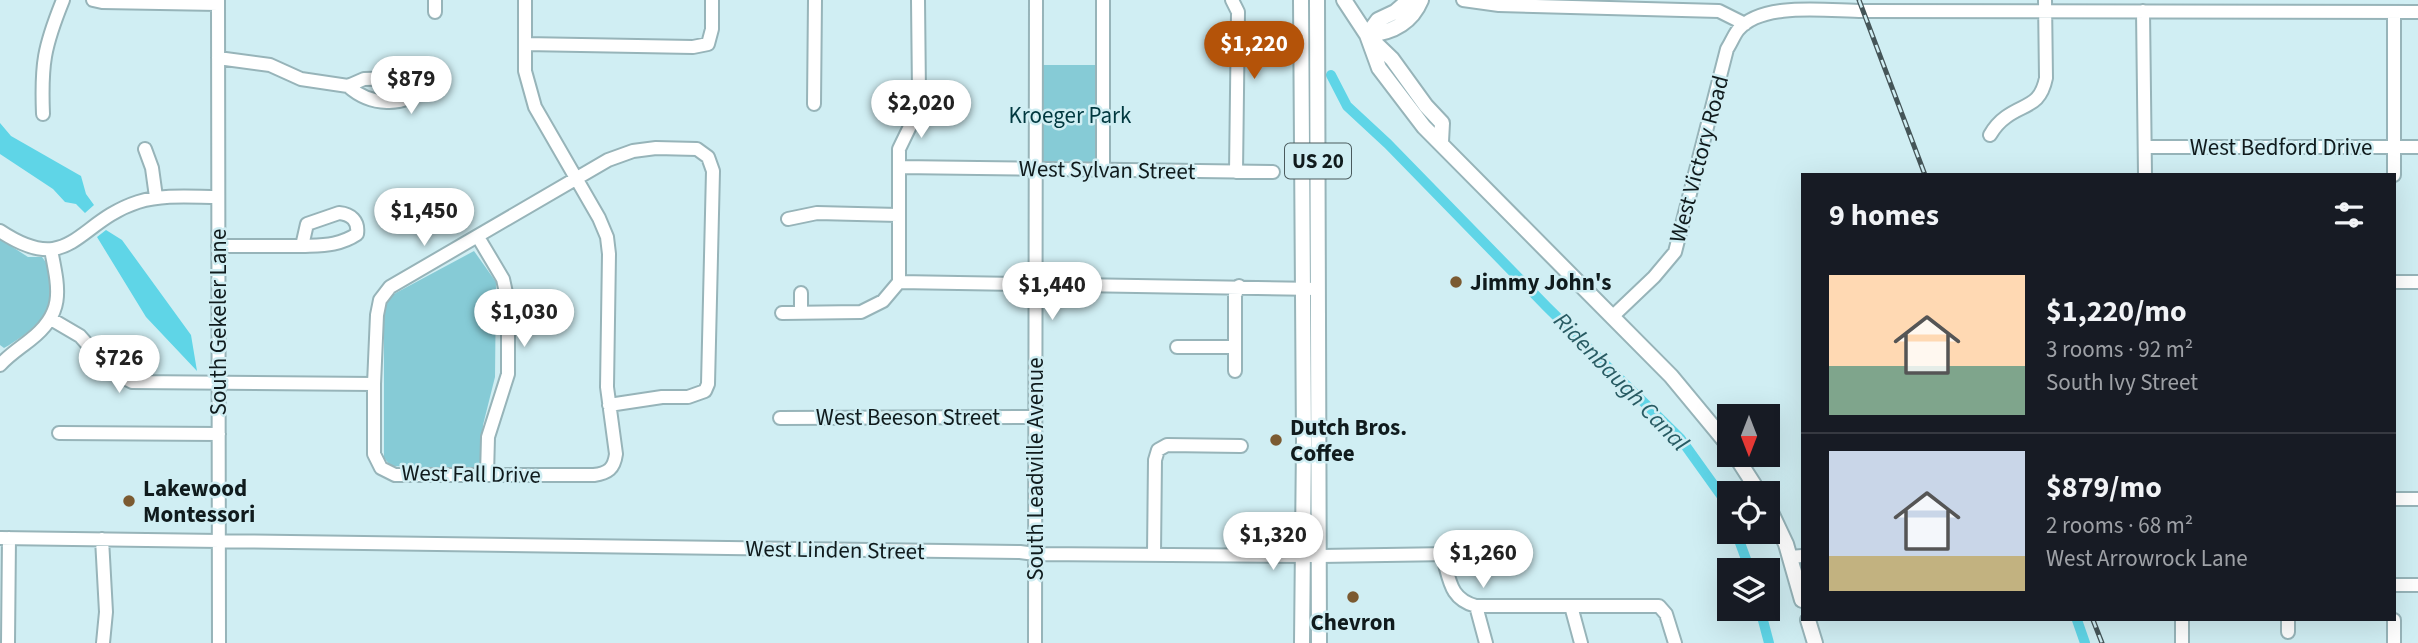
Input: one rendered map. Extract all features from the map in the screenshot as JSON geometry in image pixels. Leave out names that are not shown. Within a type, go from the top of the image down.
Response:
[{"type":"main road","name":"US 20","points":[[1301,0],[1302,643]]},
{"type":"main road","points":[[1367,35],[1378,20],[1395,12],[1409,0]]},
{"type":"main road","points":[[1367,35],[1386,33],[1397,28],[1415,12],[1422,0]]},
{"type":"main road","name":"US 20","points":[[1318,1],[1319,643]]},
{"type":"main road","points":[[1347,4],[1367,35],[1379,68],[1424,127],[1684,390],[1717,431]]},
{"type":"main road","points":[[1780,527],[1796,556],[1801,593]]},
{"type":"main road","points":[[1808,621],[1815,643]]},
{"type":"street","points":[[43,114],[43,57],[47,39],[63,0]]},
{"type":"street","points":[[93,0],[218,2]]},
{"type":"street","points":[[525,0],[525,71],[535,107],[599,218],[607,237],[609,405]]},
{"type":"street","points":[[525,44],[693,47],[708,44],[712,29],[712,0]]},
{"type":"street","points":[[814,104],[815,0]]},
{"type":"street","points":[[782,313],[861,312],[883,301],[899,282],[899,149],[915,116],[919,93],[918,0]]},
{"type":"street","name":"South Leadville Avenue","points":[[1035,643],[1036,0]]},
{"type":"street","points":[[1103,0],[1103,170]]},
{"type":"street","points":[[1233,0],[1238,12],[1236,172]]},
{"type":"street","points":[[1463,0],[1499,5],[1656,5],[1719,11],[1745,24],[1765,13],[1787,11],[1960,5],[2143,11],[2244,6],[2418,12]]},
{"type":"street","name":"South Gekeler Lane","points":[[218,2],[219,643]]},
{"type":"street","points":[[1990,135],[2007,116],[2039,98],[2044,89],[2045,6]]},
{"type":"street","points":[[2143,11],[2145,173]]},
{"type":"street","points":[[2394,12],[2394,173]]},
{"type":"street","name":"West Victory Road","points":[[1612,317],[1654,277],[1675,252],[1727,49],[1737,31],[1745,24]]},
{"type":"street","points":[[218,58],[271,65],[301,79],[348,86],[364,79],[401,78],[423,85],[415,97],[396,103],[358,95],[348,86]]},
{"type":"street","name":"West Bedford Drive","points":[[2145,147],[2418,147]]},
{"type":"street","name":"West Fall Drive","points":[[656,148],[697,149],[708,157],[713,171],[708,384],[705,391],[688,397],[662,397],[609,405],[615,464],[611,470],[594,475],[395,475],[381,468],[374,454],[374,384],[380,300],[390,287],[576,179],[608,160],[633,151],[656,148]]},
{"type":"street","points":[[145,149],[152,168],[156,197]]},
{"type":"street","name":"West Sylvan Street","points":[[899,167],[1273,172]]},
{"type":"street","points":[[0,231],[34,249],[51,250],[71,243],[121,209],[156,197],[218,197]]},
{"type":"street","points":[[788,219],[817,213],[898,215]]},
{"type":"street","points":[[478,237],[503,279],[508,302],[508,374],[488,437],[487,475]]},
{"type":"street","points":[[218,246],[302,246]]},
{"type":"street","points":[[0,365],[51,320],[57,306],[58,290],[51,250]]},
{"type":"street","points":[[899,282],[1317,289]]},
{"type":"street","points":[[2396,282],[2418,282]]},
{"type":"street","points":[[1235,371],[1235,295],[1239,286]]},
{"type":"street","points":[[801,293],[801,313]]},
{"type":"street","points":[[51,320],[80,336],[111,371],[132,382],[374,384]]},
{"type":"street","points":[[1177,347],[1235,347]]},
{"type":"street","name":"West Beeson Street","points":[[780,418],[1035,417]]},
{"type":"street","points":[[59,433],[219,434]]},
{"type":"street","points":[[1154,554],[1155,460],[1158,450],[1167,445],[1241,446]]},
{"type":"street","points":[[2396,499],[2418,499]]},
{"type":"street","points":[[4,538],[8,643]]},
{"type":"street","name":"West Linden Street","points":[[4,538],[1035,554],[1446,554],[1456,597],[1464,603],[1476,606]]},
{"type":"street","points":[[102,539],[106,612],[103,643]]},
{"type":"street","points":[[2396,585],[2418,585]]},
{"type":"street","points":[[1486,643],[1476,606],[1659,606],[1664,609],[1675,643]]},
{"type":"street","points":[[1571,606],[1581,643]]},
{"type":"street","points":[[2182,621],[2182,643]]},
{"type":"street","points":[[2394,621],[2394,643]]},
{"type":"green space","name":"Kroeger Park","points":[[1041,65],[1101,65],[1100,166],[1040,165]]},
{"type":"green space","points":[[0,239],[28,257],[42,257],[51,272],[54,286],[47,311],[39,322],[4,348],[0,345]]},
{"type":"green space","points":[[474,251],[496,282],[495,377],[483,425],[481,469],[391,466],[384,458],[386,302],[392,295]]},
{"type":"shaded area","points":[[0,123],[11,136],[81,176],[86,194],[94,205],[85,213],[76,204],[65,202],[53,189],[0,154]]},
{"type":"shaded area","points":[[106,230],[122,240],[191,335],[197,371],[146,317],[97,237]]},
{"type":"waterway","name":"Ridenbaugh Canal","points":[[1331,75],[1347,106],[1680,438],[1717,490]]},
{"type":"waterway","name":"Ridenbaugh Canal","points":[[1740,544],[1746,558]]},
{"type":"waterway","name":"Ridenbaugh Canal","points":[[1763,621],[1769,643]]},
{"type":"waterway","points":[[2077,621],[2085,643]]},
{"type":"railway","points":[[1859,0],[1924,173]]},
{"type":"railway","points":[[2093,621],[2102,643]]},
{"type":"place","name":"Jimmy John's","points":[[1456,282]]},
{"type":"place","name":"Dutch Bros. Coffee","points":[[1276,440]]},
{"type":"place","name":"Lakewood Montessori","points":[[129,501]]},
{"type":"place","name":"Chevron","points":[[1353,597]]}]
